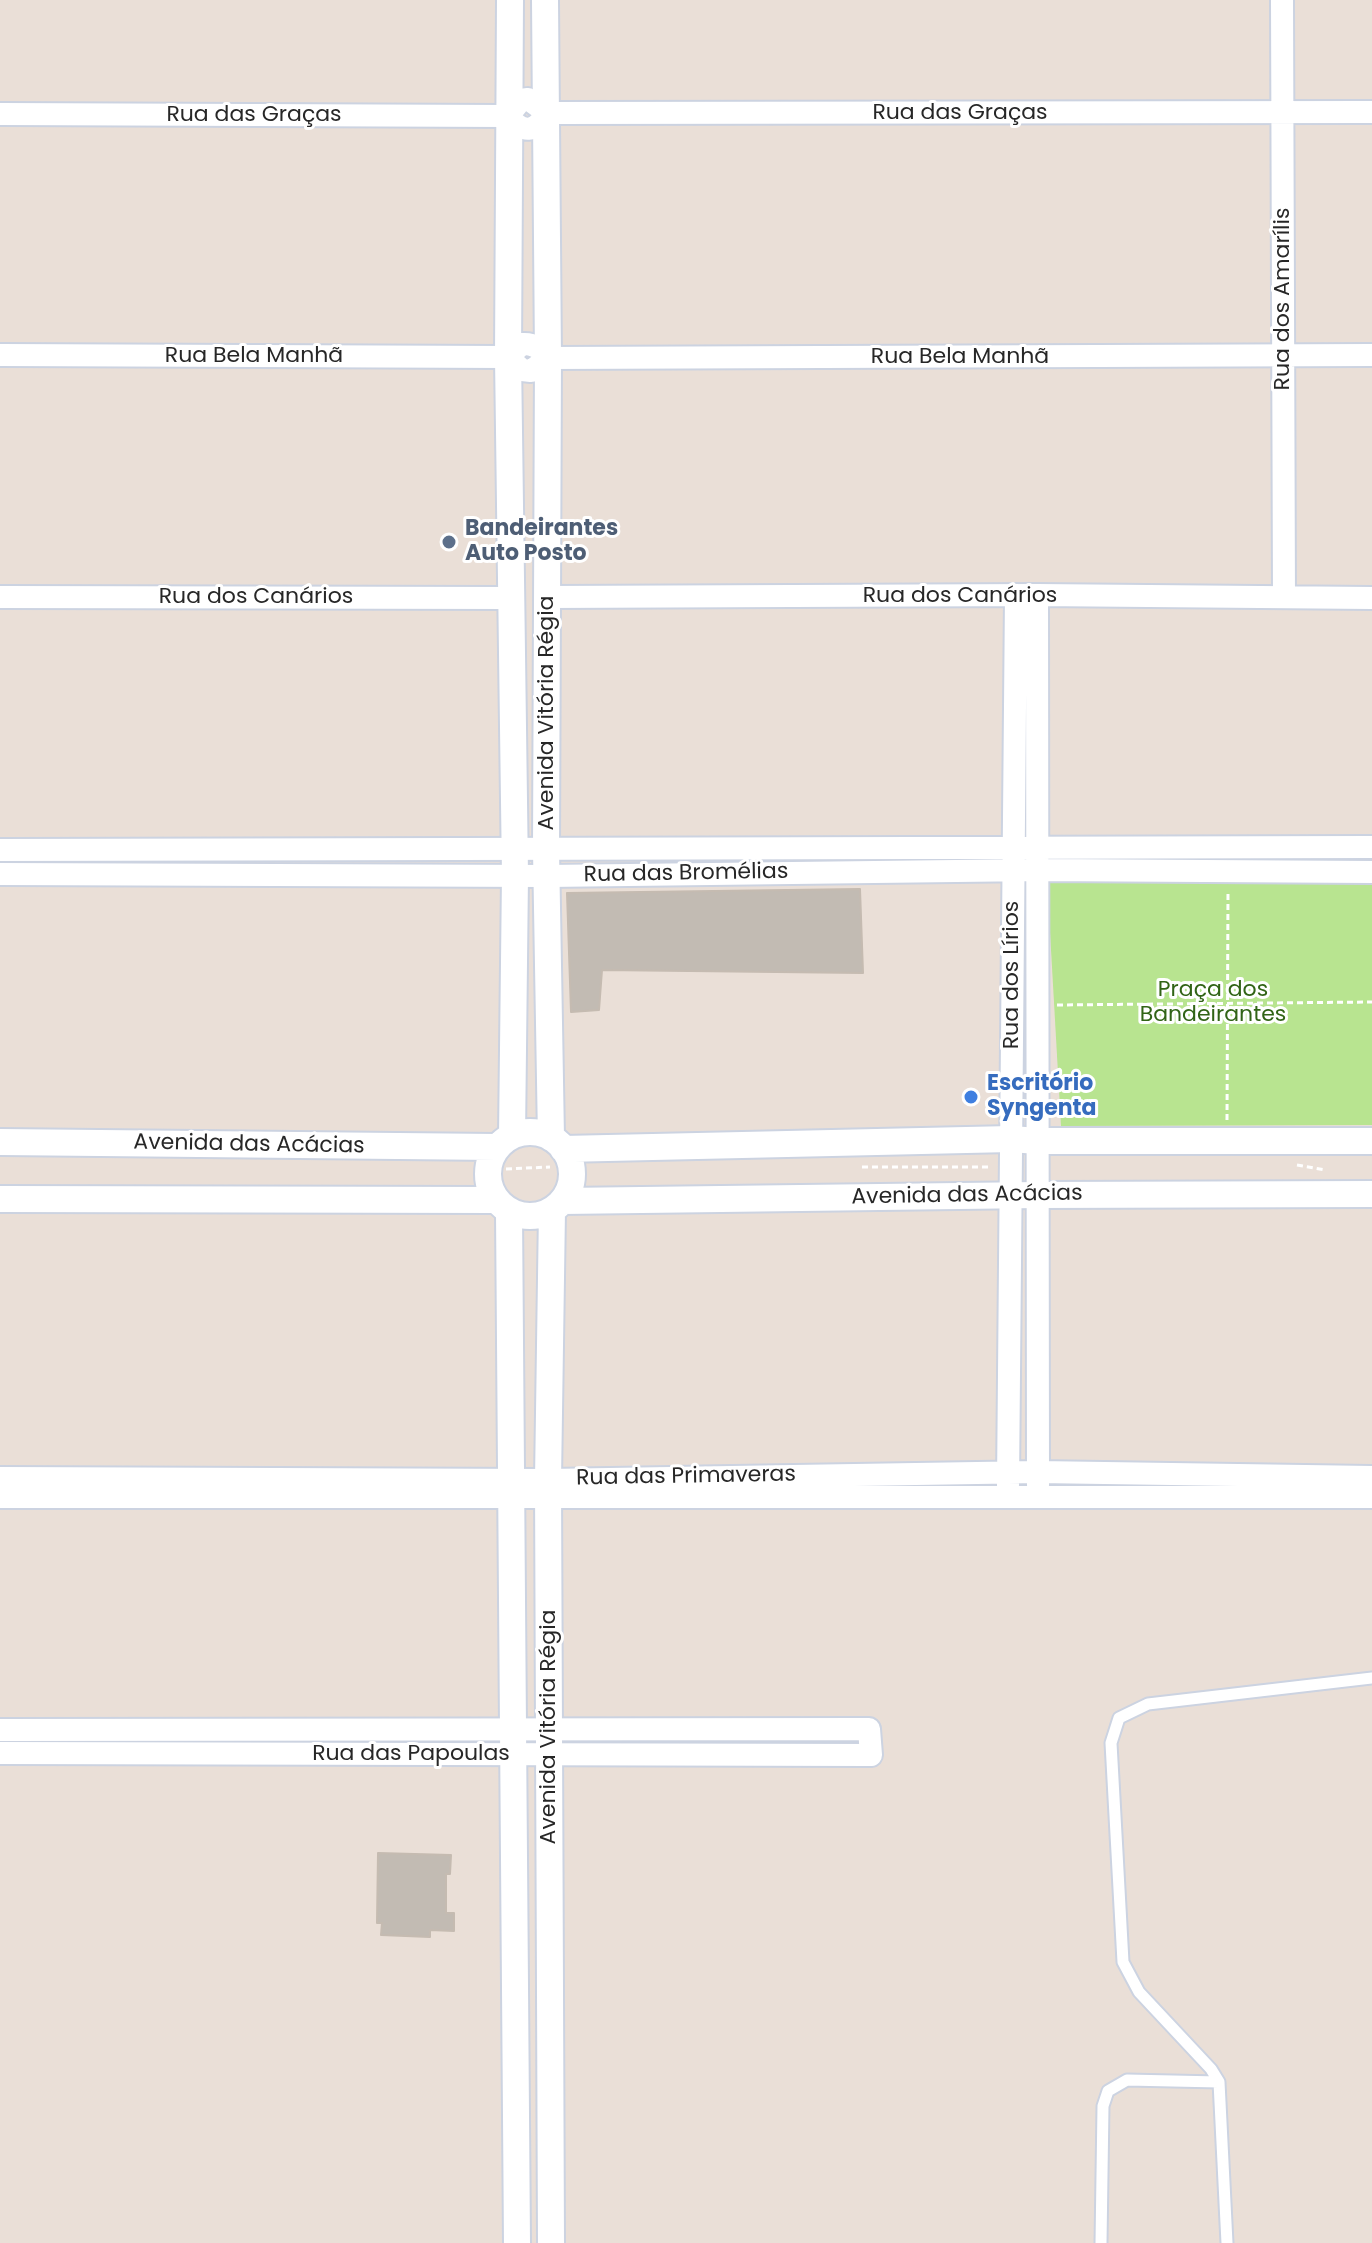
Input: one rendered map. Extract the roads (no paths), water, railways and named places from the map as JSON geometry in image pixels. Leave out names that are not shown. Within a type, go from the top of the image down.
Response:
[{"type":"street","name":"Avenida Vitória Régia","points":[[505,1141],[514,862],[508,357],[510,0]]},
{"type":"street","name":"Avenida Vitória Régia","points":[[545,0],[548,358],[546,863],[557,1143]]},
{"type":"street","name":"Rua dos Amarílis","points":[[1282,0],[1284,597]]},
{"type":"street","name":"Rua das Graças","points":[[0,114],[508,116],[516,125],[533,129],[547,113],[1372,112]]},
{"type":"street","name":"Rua Bela Manhã","points":[[0,355],[508,357],[522,370],[531,371],[548,358],[1372,355]]},
{"type":"street","name":"Rua dos Canários","points":[[0,597],[512,598],[527,613],[542,607],[547,597],[1026,595],[1372,598]]},
{"type":"street","name":"Rua dos Lírios","points":[[1008,1498],[1012,870],[1026,595]]},
{"type":"street","name":"Rua dos Lírios","points":[[1026,595],[1038,847],[1038,1498]]},
{"type":"street","name":"Rua das Bromélias","points":[[546,863],[1013,846],[1372,847]]},
{"type":"street","name":"Rua das Bromélias","points":[[0,850],[546,863],[1372,872]]},
{"type":"street","name":"Rua das Bromélias","points":[[0,874],[514,862]]},
{"type":"street","points":[[503,1206],[488,1180],[491,1157],[505,1141],[525,1132],[538,1133],[557,1143],[1011,1139],[1372,1141]]},
{"type":"street","name":"Avenida das Acácias","points":[[0,1142],[505,1141]]},
{"type":"street","points":[[0,1199],[503,1206],[525,1216],[539,1215],[557,1206],[568,1190],[572,1167],[557,1143]]},
{"type":"street","name":"Avenida das Acácias","points":[[557,1206],[1010,1195],[1372,1194]]},
{"type":"street","name":"Avenida Vitória Régia","points":[[503,1206],[511,1489],[517,2243]]},
{"type":"street","name":"Avenida Vitória Régia","points":[[551,2243],[548,1489],[557,1206]]},
{"type":"street","name":"Rua das Primaveras","points":[[548,1489],[1008,1472],[1372,1477]]},
{"type":"street","name":"Rua das Primaveras","points":[[0,1478],[511,1489]]},
{"type":"street","name":"Rua das Primaveras","points":[[0,1497],[511,1489],[1008,1498],[1372,1497]]},
{"type":"street","name":"Rua das Papoulas","points":[[0,1753],[549,1742],[871,1755],[869,1729],[549,1742]]},
{"type":"street","name":"Rua das Papoulas","points":[[0,1730],[512,1742]]},
{"type":"lane","points":[[1227,2243],[1219,2082],[1211,2069],[1139,1992],[1123,1962],[1111,1743],[1119,1718],[1148,1704],[1372,1678]]},
{"type":"lane","points":[[1101,2243],[1103,2106],[1108,2091],[1127,2080],[1219,2082]]},
{"type":"place","name":"Bandeirantes Auto Posto","points":[[449,542]]},
{"type":"place","name":"Escritório Syngenta","points":[[971,1097]]},
{"type":"park label","name":"Praça dos Bandeirantes","points":[[1213,1002]]}]
